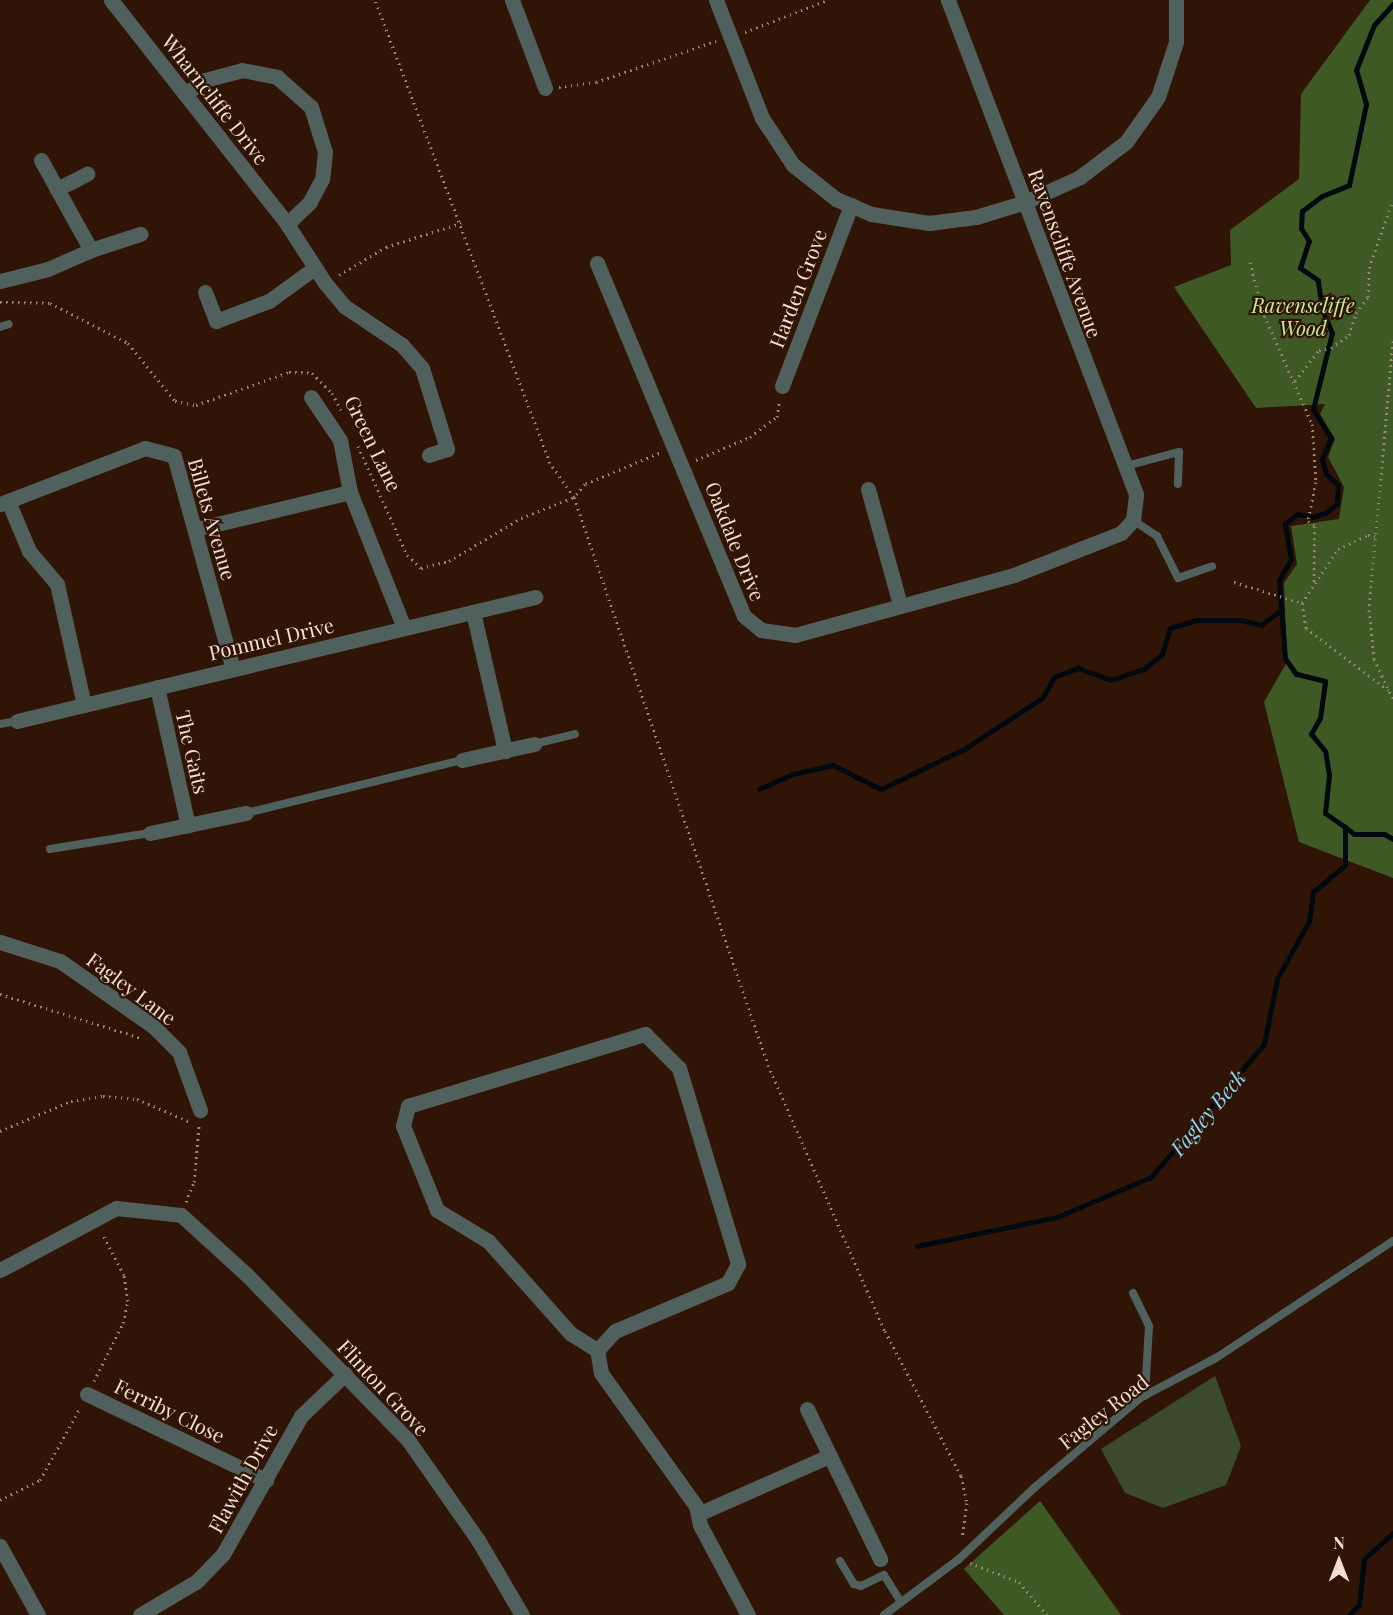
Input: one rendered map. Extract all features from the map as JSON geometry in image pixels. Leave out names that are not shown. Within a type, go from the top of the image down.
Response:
[{"type":"street","name":"Wharncliffe Drive","points":[[111,0],[287,224],[313,269],[344,306],[402,345],[422,368],[447,449],[429,455]]},
{"type":"street","points":[[512,0],[545,88]]},
{"type":"street","points":[[716,0],[762,118],[793,165],[836,199],[871,214],[929,223],[976,217],[1025,202],[1080,177],[1126,142],[1158,97],[1176,42],[1176,0]]},
{"type":"street","name":"Ravenscliffe Avenue","points":[[948,0],[1126,466],[1137,503],[1133,520]]},
{"type":"street","points":[[185,94],[205,80],[242,70],[277,77],[311,107],[325,152],[322,178],[310,202],[287,224]]},
{"type":"street","points":[[41,160],[91,250]]},
{"type":"street","points":[[57,189],[87,174]]},
{"type":"street","name":"Harden Grove","points":[[782,386],[851,205]]},
{"type":"street","points":[[0,281],[48,269],[91,250],[140,234]]},
{"type":"street","name":"Oakdale Drive","points":[[597,263],[668,449],[744,616],[752,624],[772,634],[795,635],[900,604],[1014,575],[1121,533],[1133,520]]},
{"type":"street","points":[[205,292],[216,321],[269,301],[313,269]]},
{"type":"street","points":[[311,397],[340,440],[350,492],[404,628]]},
{"type":"street","name":"Billets Avenue","points":[[4,502],[145,448],[174,456],[233,669]]},
{"type":"street","points":[[868,489],[900,604]]},
{"type":"street","points":[[196,529],[350,492]]},
{"type":"street","points":[[4,502],[30,551],[57,585],[84,705]]},
{"type":"street","name":"Pommel Drive","points":[[17,721],[535,597]]},
{"type":"street","points":[[473,612],[505,752]]},
{"type":"street","name":"The Gaits","points":[[157,687],[188,826]]},
{"type":"street","points":[[462,760],[534,744]]},
{"type":"street","points":[[150,833],[246,813]]},
{"type":"street","name":"Fagley Lane","points":[[0,942],[60,961],[153,1026],[179,1053],[200,1116]]},
{"type":"street","points":[[597,1350],[615,1331],[728,1283],[738,1264],[679,1068],[645,1034],[408,1106],[403,1126],[437,1210],[488,1241],[571,1334],[597,1350],[601,1373],[696,1506],[748,1615]]},
{"type":"street","points":[[0,1270],[116,1208],[181,1215]]},
{"type":"street","name":"Flinton Grove","points":[[181,1215],[247,1275],[408,1440],[478,1540],[522,1615]]},
{"type":"street","name":"Flawith Drive","points":[[140,1615],[197,1581],[223,1554],[301,1416],[345,1374]]},
{"type":"street","name":"Ferriby Close","points":[[87,1394],[266,1480]]},
{"type":"street","points":[[807,1409],[880,1559]]},
{"type":"street","points":[[698,1514],[829,1456]]},
{"type":"street","points":[[0,1546],[38,1615]]},
{"type":"lane","points":[[0,327],[9,324]]},
{"type":"lane","points":[[1126,466],[1179,452],[1178,484]]},
{"type":"lane","points":[[1133,520],[1156,536],[1178,578],[1212,566]]},
{"type":"lane","points":[[0,724],[17,721]]},
{"type":"lane","points":[[534,744],[575,734]]},
{"type":"lane","points":[[246,813],[462,760]]},
{"type":"lane","points":[[50,849],[150,833]]},
{"type":"lane","name":"Fagley Road","points":[[884,1615],[959,1559],[1034,1488],[1145,1395],[1216,1358],[1393,1241]]},
{"type":"lane","points":[[1132,1293],[1149,1326],[1145,1395]]},
{"type":"lane","points":[[840,1561],[854,1584],[861,1586],[884,1575],[901,1602]]},
{"type":"path","points":[[375,0],[550,463],[574,498],[768,1065],[885,1331],[961,1476],[967,1503],[959,1559],[1019,1582],[1047,1615]]},
{"type":"path","points":[[545,88],[596,82],[710,45],[729,34],[744,33],[828,0]]},
{"type":"path","points":[[1295,381],[1319,351],[1331,348],[1349,335],[1356,313],[1368,297],[1369,268],[1393,200]]},
{"type":"path","points":[[325,283],[386,247],[461,223]]},
{"type":"path","points":[[1250,262],[1262,310],[1312,424],[1316,482],[1308,521],[1315,526],[1314,583]]},
{"type":"path","name":"Green Lane","points":[[0,302],[50,303],[128,343],[175,401],[196,405],[290,372],[312,373],[332,393],[342,413]]},
{"type":"path","points":[[1393,341],[1378,537],[1369,610],[1374,659],[1393,699]]},
{"type":"path","points":[[574,498],[585,484],[668,449],[692,462],[750,437],[777,417],[782,386]]},
{"type":"path","name":"Green Lane","points":[[357,442],[407,555],[422,568],[449,561],[521,518],[574,498]]},
{"type":"path","points":[[1378,537],[1368,535],[1338,549],[1302,603],[1306,628],[1390,692]]},
{"type":"path","points":[[1234,582],[1302,603]]},
{"type":"path","points":[[0,994],[152,1042]]},
{"type":"path","points":[[0,1131],[71,1101],[103,1096],[136,1099],[179,1119],[200,1116],[194,1182],[181,1215]]},
{"type":"path","points":[[0,1500],[40,1480],[123,1323],[128,1301],[114,1250],[94,1220]]},
{"type":"green space","name":"Ravenscliffe Wood","points":[[1370,0],[1393,0],[1393,878],[1299,842],[1264,702],[1287,662],[1284,583],[1297,564],[1291,526],[1339,519],[1344,487],[1328,457],[1335,439],[1320,414],[1325,404],[1256,408],[1174,287],[1231,265],[1230,230],[1299,179],[1301,94]]},
{"type":"green space","points":[[1215,1376],[1241,1446],[1226,1485],[1163,1508],[1125,1493],[1101,1449]]},
{"type":"green space","points":[[1040,1501],[1121,1615],[1004,1615],[964,1569]]},
{"type":"waterway","name":"Fagley Beck","points":[[917,1246],[1057,1217],[1151,1177],[1264,1044],[1277,979],[1309,921],[1313,892],[1345,865],[1345,827],[1325,813],[1329,775],[1325,751],[1311,734],[1320,718],[1325,681],[1296,674],[1285,658],[1279,580],[1291,559],[1285,524],[1297,514],[1312,517],[1325,513],[1337,504],[1338,485],[1326,474],[1322,459],[1331,438],[1313,409],[1332,333],[1322,310],[1318,280],[1300,268],[1309,241],[1301,228],[1302,211],[1322,196],[1349,185],[1366,104],[1356,70],[1374,25],[1393,4]]},
{"type":"waterway","name":"Fagley Beck","points":[[759,789],[793,774],[833,765],[881,789],[964,749],[1042,698],[1054,677],[1078,668],[1111,680],[1145,668],[1162,654],[1170,628],[1197,620],[1240,620],[1261,625],[1282,609]]},
{"type":"waterway","name":"Fagley Beck","points":[[1345,827],[1354,834],[1384,834],[1393,839]]},
{"type":"waterway","name":"Fagley Beck","points":[[1349,1615],[1359,1605],[1364,1559],[1393,1533]]}]
